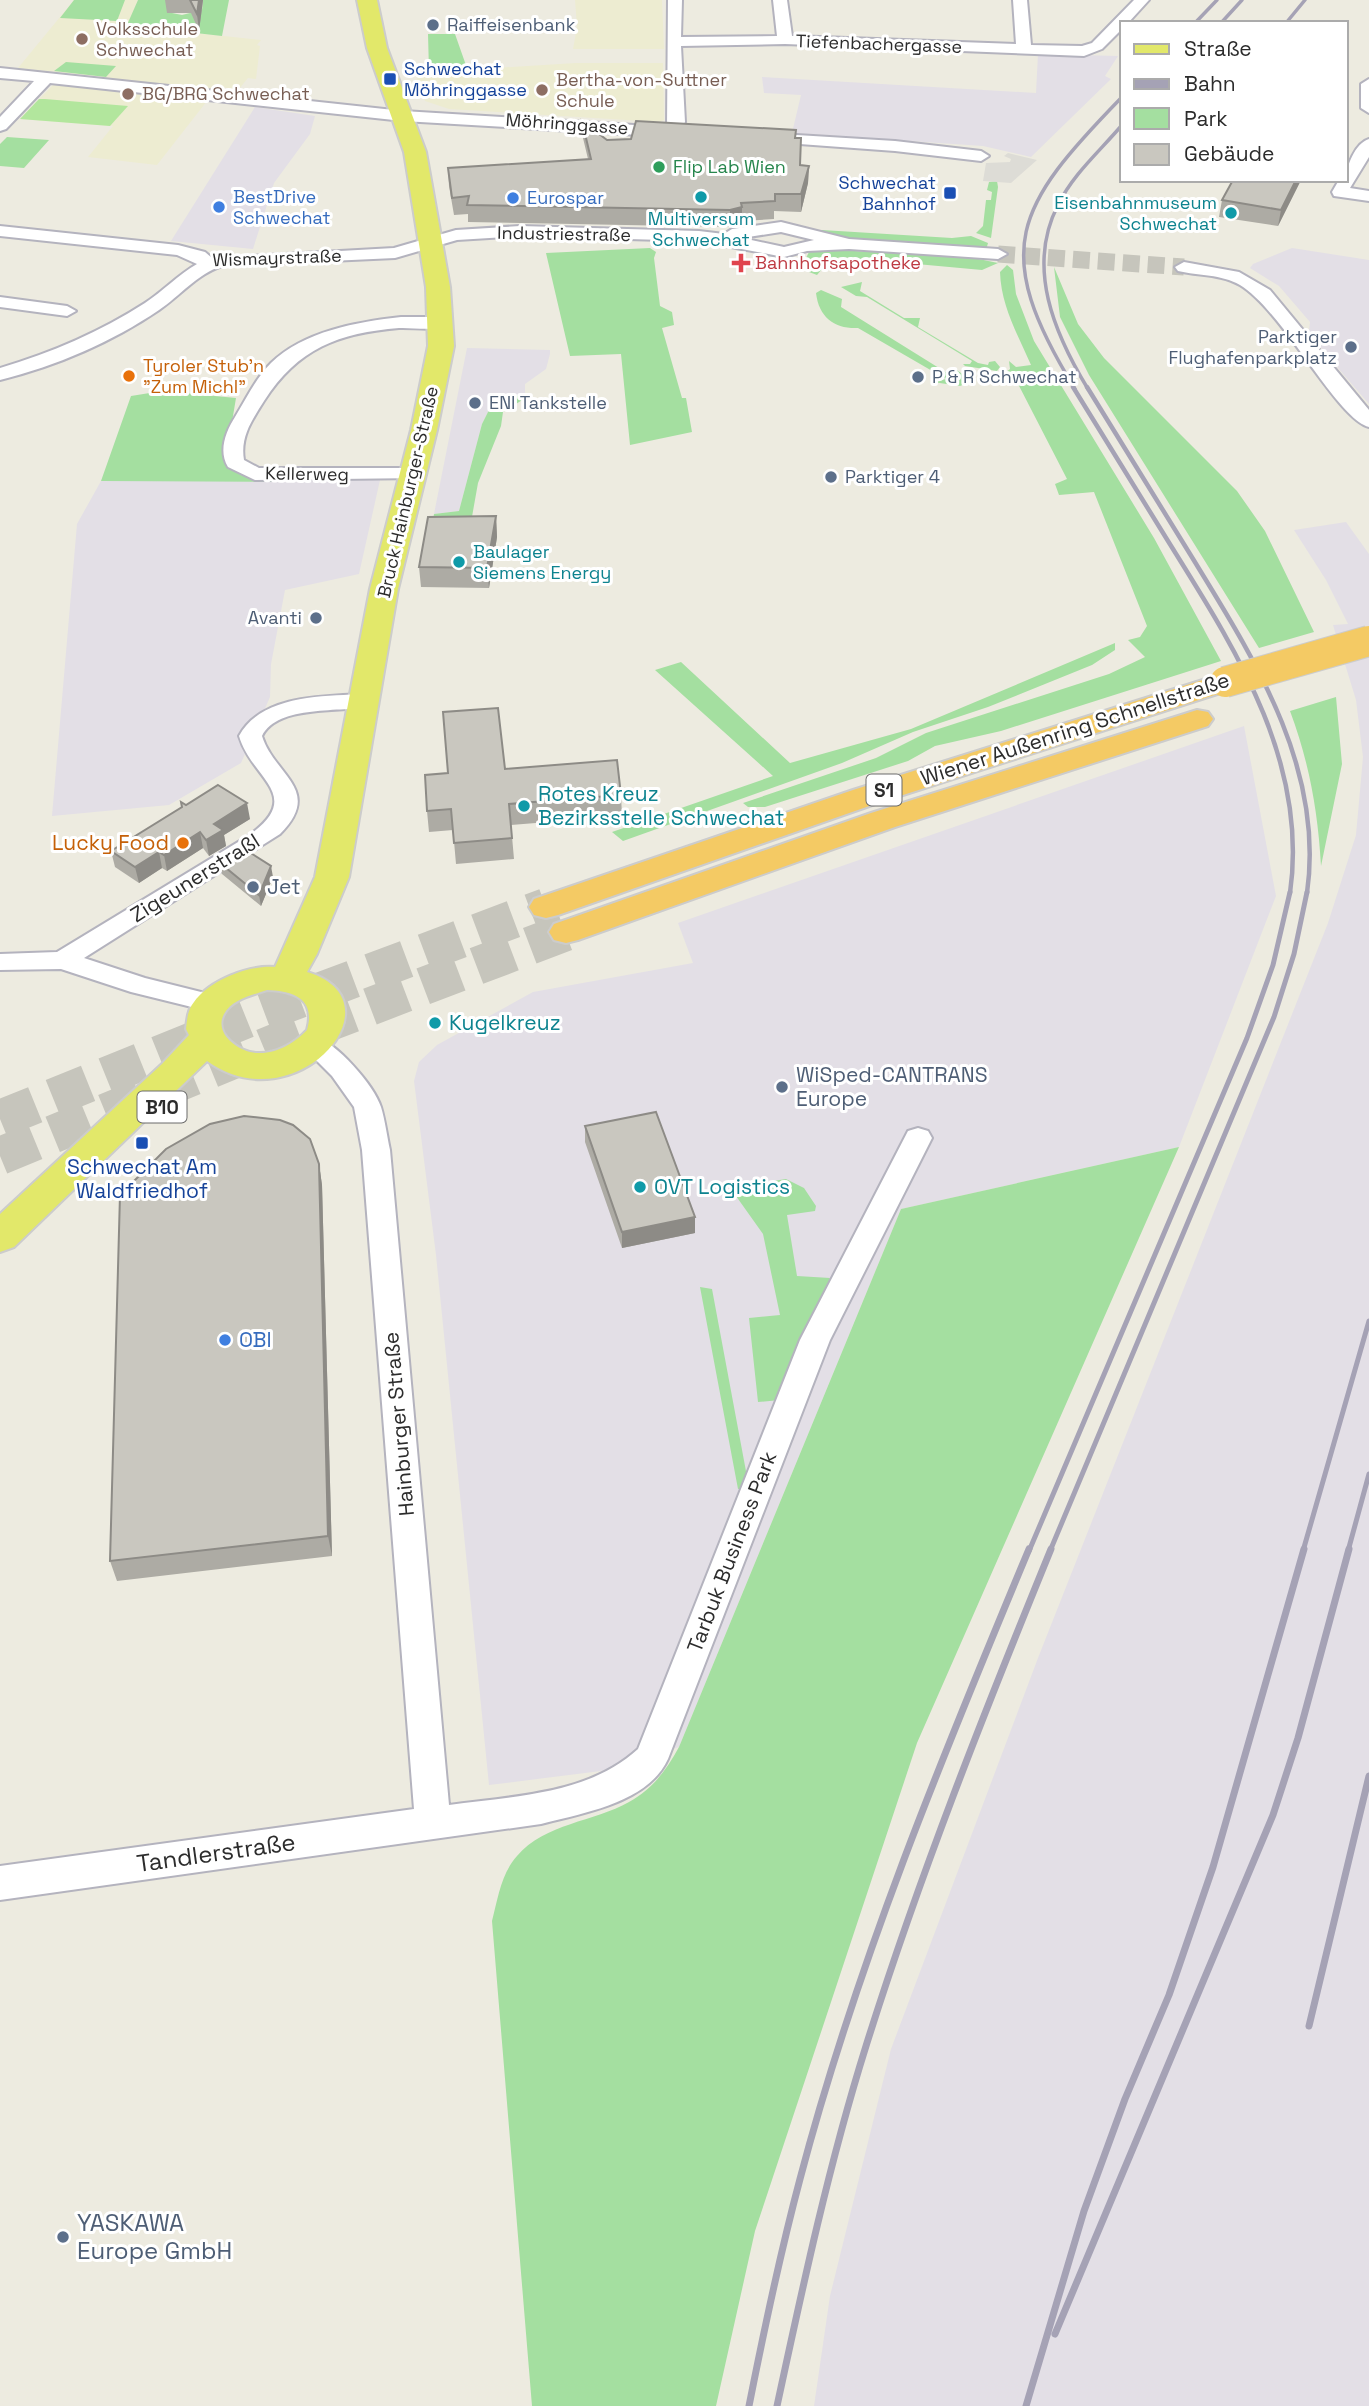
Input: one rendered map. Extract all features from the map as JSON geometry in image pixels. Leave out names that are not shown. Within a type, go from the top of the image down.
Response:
[{"type":"highway","name":"Wiener Außenring Schnellstraße","points":[[565,932],[883,820],[1369,640]]},
{"type":"highway","name":"Wiener Außenring Schnellstraße","points":[[546,907],[851,801],[1229,694],[1369,667]]},
{"type":"main road","name":"Bruck Hainburger-Straße","points":[[285,979],[300,954],[332,877],[384,589],[438,367],[442,323],[415,152],[377,48],[367,0]]},
{"type":"main road","points":[[285,979],[322,997],[329,1012],[326,1029],[314,1045],[302,1054],[269,1064],[235,1062],[222,1056],[205,1040],[202,1021],[212,1003],[244,983],[285,979]]},
{"type":"main road","name":"B10","points":[[0,1237],[175,1073],[205,1040]]},
{"type":"main road","name":"B10","points":[[89,1153],[235,1062]]},
{"type":"street","points":[[673,42],[675,0]]},
{"type":"street","points":[[780,0],[785,40]]},
{"type":"street","points":[[1020,0],[1024,49]]},
{"type":"street","name":"Tiefenbachergasse","points":[[1121,21],[1142,0]]},
{"type":"street","name":"Tiefenbachergasse","points":[[673,42],[785,40],[1084,51],[1097,46],[1120,22]]},
{"type":"street","name":"Möhringgasse","points":[[0,73],[403,116],[679,132],[673,42]]},
{"type":"street","points":[[0,126],[46,78]]},
{"type":"street","points":[[1368,88],[1369,108]]},
{"type":"street","points":[[742,136],[895,146],[981,156]]},
{"type":"street","points":[[1348,179],[1369,144]]},
{"type":"street","points":[[1346,182],[1340,192],[1369,196]]},
{"type":"street","name":"Industriestraße","points":[[431,244],[456,235],[520,231],[762,238],[793,228],[808,241]]},
{"type":"street","name":"Wismayrstraße","points":[[0,231],[178,250],[198,256],[207,263],[395,253],[431,244]]},
{"type":"street","name":"Industriestraße","points":[[762,238],[784,252],[808,241],[998,254]]},
{"type":"street","points":[[0,374],[30,365],[124,324],[181,286],[207,263]]},
{"type":"street","points":[[1184,267],[1231,275],[1264,295],[1348,401],[1369,421]]},
{"type":"street","points":[[0,303],[67,310]]},
{"type":"street","name":"Kellerweg","points":[[413,474],[255,474],[235,463],[231,447],[236,429],[281,365],[311,346],[346,332],[398,321],[442,323]]},
{"type":"street","name":"Zigeunerstraßl","points":[[62,960],[257,841],[277,823],[284,813],[288,798],[281,784],[253,747],[253,733],[261,721],[290,709],[323,703],[364,701]]},
{"type":"street","name":"Zigeunerstraßl","points":[[0,962],[62,960],[140,986],[212,1003]]},
{"type":"street","name":"Hainburger Straße","points":[[314,1045],[341,1069],[367,1105],[376,1150],[433,1823]]},
{"type":"street","name":"Tarbuk Business Park","points":[[433,1823],[541,1808],[612,1789],[637,1774],[651,1759],[815,1340],[918,1138]]},
{"type":"street","name":"Tandlerstraße","points":[[0,1883],[433,1823]]},
{"type":"shaded area","name":"BG/BRG Schwechat","points":[[74,0],[138,0],[124,34],[187,32],[261,40],[257,45],[260,46],[256,79],[248,78],[239,89],[218,87],[157,165],[88,157],[113,126],[20,119],[53,85],[97,88],[105,77],[18,68]]},
{"type":"shaded area","points":[[575,0],[662,0],[664,49],[573,49],[577,27]]},
{"type":"shaded area","points":[[1038,54],[1118,56],[1105,76],[1111,79],[1031,157],[983,146],[792,133],[801,95],[764,93],[762,77],[1036,93]]},
{"type":"shaded area","name":"Bertha-von-Suttner Schule","points":[[576,63],[663,63],[664,120],[659,122],[449,109],[425,101],[415,73]]},
{"type":"shaded area","points":[[255,107],[315,116],[310,134],[274,183],[253,249],[171,241]]},
{"type":"shaded area","points":[[1008,153],[1037,160],[1011,183],[983,181],[986,163],[1010,162],[1011,159],[1004,156]]},
{"type":"shaded area","name":"Parktiger Flughafenparkplatz","points":[[1292,248],[1369,260],[1369,404],[1325,353],[1309,331],[1310,322],[1279,286],[1250,268],[1253,264]]},
{"type":"shaded area","points":[[467,348],[550,350],[550,354],[546,369],[525,384],[525,395],[513,395],[492,404],[482,424],[459,511],[434,514]]},
{"type":"shaded area","points":[[380,480],[359,574],[285,590],[271,664],[270,697],[241,763],[169,805],[52,816],[77,524],[101,481]]},
{"type":"shaded area","points":[[1346,522],[1369,554],[1369,2406],[814,2406],[830,2296],[891,2049],[1038,1658],[1328,923],[1356,835],[1363,757],[1356,700],[1333,625],[1348,624],[1326,580],[1294,530]]},
{"type":"shaded area","points":[[1244,726],[1276,896],[1179,1147],[901,1209],[679,1747],[609,1770],[489,1785],[436,1255],[414,1081],[419,1062],[437,1045],[533,992],[693,963],[678,923]]},
{"type":"green space","points":[[74,0],[125,0],[117,21],[60,18]]},
{"type":"green space","points":[[138,0],[171,0],[172,13],[182,15],[202,10],[203,0],[229,0],[222,36],[187,32],[123,34]]},
{"type":"green space","points":[[428,34],[455,34],[468,71],[429,71]]},
{"type":"green space","points":[[66,62],[116,66],[106,77],[54,71]]},
{"type":"green space","points":[[39,99],[128,106],[110,126],[20,119]]},
{"type":"green space","points":[[7,137],[49,140],[24,168],[0,166],[0,144]]},
{"type":"green space","points":[[997,181],[991,238],[976,233],[983,226],[986,200],[991,200],[992,192],[987,190],[989,182]]},
{"type":"green space","points":[[822,230],[952,238],[971,236],[988,243],[986,250],[826,237],[819,232]]},
{"type":"green space","points":[[650,248],[656,252],[654,258],[660,306],[672,312],[674,325],[662,328],[682,398],[686,398],[692,432],[630,445],[621,354],[570,356],[546,253]]},
{"type":"green space","points":[[816,249],[969,257],[998,263],[982,270],[840,257],[828,262],[817,275],[809,272],[806,258],[809,252]]},
{"type":"green space","points":[[1007,265],[1013,270],[1016,294],[1034,341],[1154,538],[1221,661],[1001,731],[935,746],[908,761],[765,807],[748,807],[743,803],[876,758],[926,733],[1109,674],[1145,657],[1128,640],[1140,637],[1147,626],[1094,492],[1059,495],[1055,484],[1067,479],[1015,378],[1003,383],[999,378],[1010,369],[1009,361],[1016,367],[1031,365],[1003,297],[1000,272]]},
{"type":"green space","points":[[1054,267],[1078,324],[1104,358],[1237,491],[1265,531],[1314,632],[1259,648],[1089,375],[1060,317]]},
{"type":"green space","points":[[862,282],[860,291],[904,318],[920,318],[918,327],[978,363],[988,365],[989,362],[995,361],[1000,367],[997,371],[965,366],[963,364],[970,364],[972,361],[867,297],[856,296],[841,287]]},
{"type":"green space","points":[[821,290],[842,299],[841,307],[947,373],[954,368],[972,381],[960,386],[933,382],[946,379],[858,328],[835,324],[825,315],[818,302],[816,293]]},
{"type":"green space","points":[[162,391],[236,398],[225,464],[241,475],[283,482],[101,481],[131,396]]},
{"type":"green space","points":[[513,395],[527,397],[503,412],[501,426],[478,483],[470,528],[431,532],[434,514],[459,511],[482,424],[492,404]]},
{"type":"green space","points":[[1115,643],[1115,650],[1092,665],[988,707],[913,732],[842,763],[623,841],[612,832],[773,776],[655,670],[681,662],[790,763],[911,729]]},
{"type":"green space","points":[[1336,697],[1342,764],[1321,866],[1312,787],[1290,711]]},
{"type":"green space","points":[[1179,1147],[917,1743],[755,2231],[716,2406],[532,2406],[492,1921],[507,1871],[517,1856],[541,1836],[615,1809],[638,1797],[659,1778],[679,1747],[901,1209]]},
{"type":"green space","points":[[786,1179],[804,1188],[816,1206],[815,1211],[787,1215],[797,1276],[830,1278],[780,1400],[758,1402],[749,1318],[780,1315],[763,1234],[736,1196],[742,1186]]},
{"type":"green space","points":[[700,1287],[712,1289],[748,1482],[746,1488],[738,1489]]},
{"type":"building","points":[[190,0],[199,0],[197,14]]},
{"type":"building","points":[[582,121],[607,140],[631,139],[636,121],[796,130],[795,138],[801,138],[800,165],[809,166],[801,194],[775,194],[775,201],[741,203],[742,207],[730,210],[467,205],[469,196],[452,198],[448,168],[591,159]]},
{"type":"building","points":[[1232,182],[1295,182],[1281,210],[1222,200]]},
{"type":"building","points":[[496,516],[487,568],[419,567],[428,517]]},
{"type":"building","name":"Rotes Kreuz Bezirksstelle Schwechat","points":[[498,708],[505,769],[617,760],[621,795],[509,804],[512,838],[454,843],[451,809],[427,811],[425,775],[448,773],[443,712]]},
{"type":"building","points":[[218,785],[247,803],[214,824],[223,830],[206,840],[200,832],[164,855],[159,852],[135,867],[111,851],[182,807],[181,802],[186,805]]},
{"type":"building","points":[[243,848],[271,866],[259,895],[220,863]]},
{"type":"building","name":"OVT Logistics","points":[[656,1112],[695,1217],[622,1232],[585,1126]]},
{"type":"building","name":"OBI","points":[[244,1116],[280,1120],[293,1125],[310,1139],[319,1164],[328,1536],[110,1561],[120,1195],[166,1149],[210,1124]]},
{"type":"tunnel","points":[[998,254],[1184,267]]},
{"type":"tunnel","points":[[0,1119],[257,1015],[546,907]]},
{"type":"tunnel","points":[[0,1156],[277,1042],[566,932]]},
{"type":"railway","points":[[1197,21],[1217,0]]},
{"type":"railway","points":[[1223,21],[1242,0]]},
{"type":"railway","points":[[1288,21],[1305,0]]},
{"type":"railway","points":[[1075,389],[1048,341],[1031,300],[1024,264],[1026,232],[1037,201],[1057,169],[1120,99]]},
{"type":"railway","points":[[1088,389],[1055,323],[1044,276],[1044,252],[1049,228],[1064,194],[1120,127]]},
{"type":"railway","points":[[1073,387],[1218,622],[1261,707],[1277,752],[1288,797],[1293,844],[1290,893]]},
{"type":"railway","points":[[1087,387],[1237,633],[1279,715],[1295,758],[1305,801],[1310,846],[1307,893]]},
{"type":"railway","points":[[1029,1551],[1247,1038],[1273,965],[1290,892]]},
{"type":"railway","points":[[1050,1551],[1274,1017],[1294,954],[1307,892]]},
{"type":"railway","points":[[1303,1551],[1369,1321]]},
{"type":"railway","points":[[1348,1551],[1369,1474]]},
{"type":"railway","points":[[749,2406],[793,2207],[848,2018],[934,1782],[1029,1549]]},
{"type":"railway","points":[[777,2406],[828,2180],[886,1983],[953,1796],[1051,1549]]},
{"type":"railway","points":[[1026,2406],[1084,2211],[1125,2099],[1169,1995],[1213,1867],[1304,1549]]},
{"type":"railway","points":[[1055,2334],[1273,1815],[1298,1738],[1349,1549]]},
{"type":"railway","points":[[1309,2026],[1369,1776]]},
{"type":"place","name":"Raiffeisenbank","points":[[433,25]]},
{"type":"place","name":"Volksschule Schwechat","points":[[82,39]]},
{"type":"place","name":"Schwechat Möhringgasse","points":[[390,79]]},
{"type":"place","name":"Bertha-von-Suttner Schule","points":[[542,90]]},
{"type":"place","name":"BG/BRG Schwechat","points":[[128,94]]},
{"type":"place","name":"Flip Lab Wien","points":[[659,167]]},
{"type":"place","name":"Schwechat Bahnhof","points":[[950,193]]},
{"type":"place","name":"Multiversum Schwechat","points":[[701,197]]},
{"type":"place","name":"Eurospar","points":[[513,198]]},
{"type":"place","name":"BestDrive Schwechat","points":[[219,207]]},
{"type":"place","name":"Eisenbahnmuseum Schwechat","points":[[1231,213]]},
{"type":"place","name":"Bahnhofsapotheke","points":[[741,263]]},
{"type":"place","name":"Parktiger Flughafenparkplatz","points":[[1351,347]]},
{"type":"place","name":"Tyroler Stub'n \"Zum Michl\"","points":[[129,376]]},
{"type":"place","name":"P & R Schwechat","points":[[918,377]]},
{"type":"place","name":"ENI Tankstelle","points":[[475,403]]},
{"type":"place","name":"Parktiger 4","points":[[831,477]]},
{"type":"place","name":"Baulager Siemens Energy","points":[[459,562]]},
{"type":"place","name":"Avanti","points":[[316,618]]},
{"type":"place","name":"Rotes Kreuz Bezirksstelle Schwechat","points":[[524,806]]},
{"type":"place","name":"Lucky Food","points":[[183,843]]},
{"type":"place","name":"Jet","points":[[253,887]]},
{"type":"place","name":"Kugelkreuz","points":[[435,1023]]},
{"type":"place","name":"WiSped-CANTRANS Europe","points":[[782,1087]]},
{"type":"place","name":"Schwechat Am Waldfriedhof","points":[[142,1143]]},
{"type":"place","name":"OVT Logistics","points":[[640,1187]]},
{"type":"place","name":"OBI","points":[[225,1340]]},
{"type":"place","name":"YASKAWA Europe GmbH","points":[[63,2237]]}]
